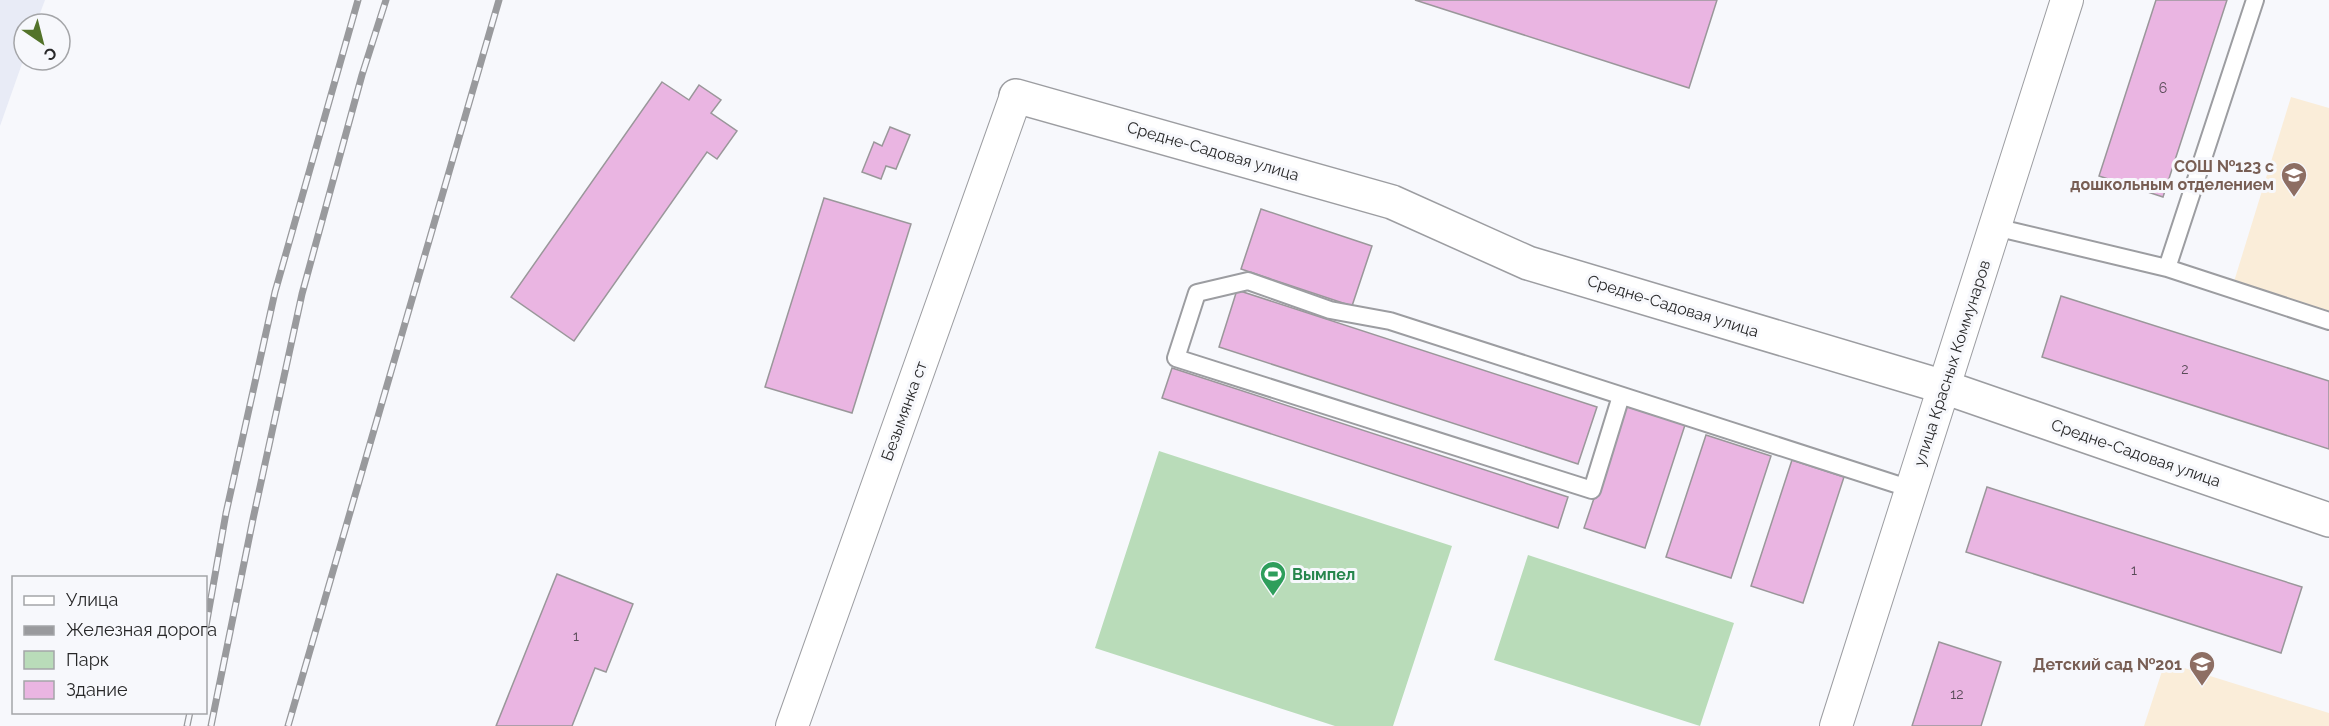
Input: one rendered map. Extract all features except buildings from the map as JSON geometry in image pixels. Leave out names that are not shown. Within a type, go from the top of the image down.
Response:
[{"type":"street","name":"улица Красных Коммунаров","points":[[1836,726],[2067,0]]},
{"type":"street","name":"Средне-Садовая улица","points":[[1016,96],[1392,202],[1528,263],[1944,387],[2329,520]]},
{"type":"street","name":"Безымянка ст","points":[[792,726],[1016,96]]},
{"type":"lane","points":[[2167,268],[2255,0]]},
{"type":"lane","points":[[1995,227],[2167,268],[2329,321]]},
{"type":"lane","points":[[1621,396],[1592,490],[1176,358],[1197,293],[1248,281],[1330,310],[1390,321],[1911,489]]},
{"type":"shaded area","points":[[0,0],[45,0],[40,12],[12,12],[12,72],[19,72],[0,126]]},
{"type":"shaded area","name":"СОШ №123 с дошкольным отделением","points":[[2291,97],[2329,108],[2329,318],[2232,288]]},
{"type":"shaded area","name":"Детский сад №201","points":[[2165,662],[2329,713],[2329,726],[2144,726]]},
{"type":"green space","name":"Вымпел","points":[[1159,451],[1452,546],[1393,726],[1335,726],[1095,648]]},
{"type":"green space","points":[[1528,555],[1734,623],[1700,726],[1494,660]]},
{"type":"railway","points":[[207,620],[226,513],[275,292],[358,0]]},
{"type":"railway","points":[[211,726],[302,294],[362,75],[386,0]]},
{"type":"railway","points":[[288,726],[499,0]]},
{"type":"railway","points":[[187,726],[190,714]]},
{"type":"place","name":"СОШ №123 с дошкольным отделением","points":[[2294,198]]},
{"type":"place","name":"Вымпел","points":[[1273,597]]},
{"type":"place","name":"Детский сад №201","points":[[2202,687]]}]
